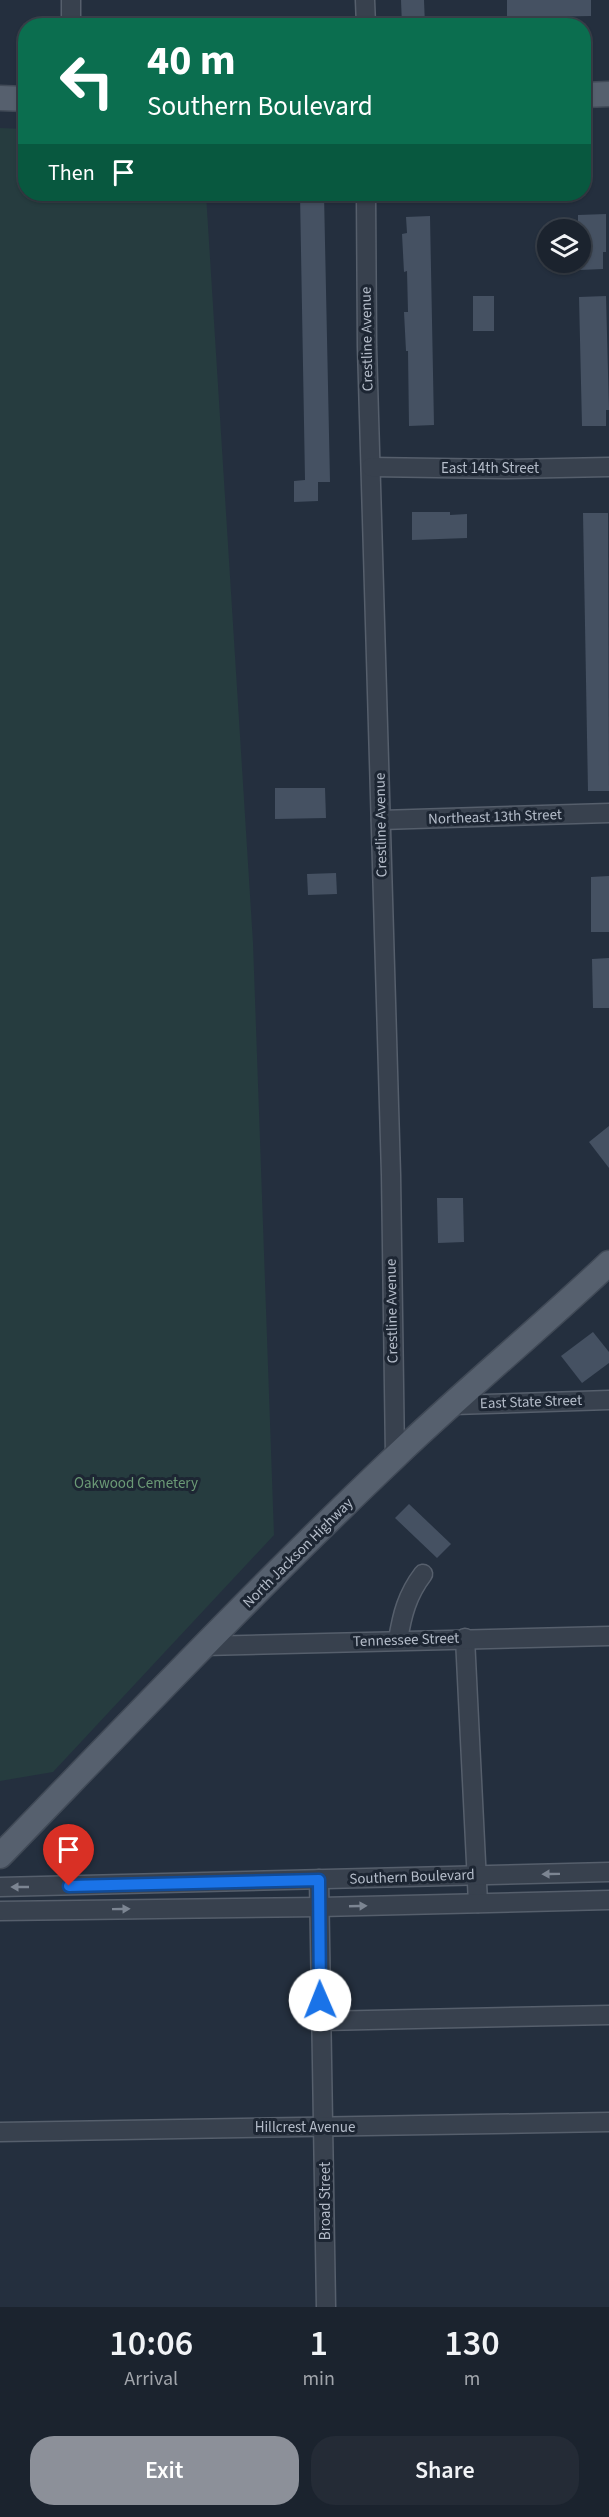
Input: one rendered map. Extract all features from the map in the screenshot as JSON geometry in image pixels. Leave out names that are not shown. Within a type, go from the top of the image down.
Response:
[{"type":"main road","points":[[591,95],[609,94]]},
{"type":"main road","points":[[0,98],[18,99]]},
{"type":"main road","name":"North Jackson Highway","points":[[0,1856],[203,1646],[395,1457],[542,1327],[609,1263]]},
{"type":"street","points":[[71,0],[71,18]]},
{"type":"street","points":[[365,0],[366,18]]},
{"type":"street","name":"Crestline Avenue","points":[[366,201],[365,248],[391,1175],[395,1457]]},
{"type":"street","name":"East 14th Street","points":[[371,467],[493,469],[609,467]]},
{"type":"street","name":"Northeast 13th Street","points":[[381,820],[609,813]]},
{"type":"street","name":"East State Street","points":[[453,1405],[609,1400]]},
{"type":"street","points":[[398,1640],[402,1614],[412,1589],[423,1574]]},
{"type":"street","name":"Tennessee Street","points":[[203,1646],[609,1636]]},
{"type":"street","points":[[465,1638],[478,1903]]},
{"type":"street","name":"Southern Boulevard","points":[[0,1887],[609,1872]]},
{"type":"street","name":"Broad Street","points":[[319,1880],[325,2128],[326,2307]]},
{"type":"street","name":"Southern Boulevard","points":[[0,1911],[609,1900]]},
{"type":"street","points":[[321,2021],[609,2015]]},
{"type":"street","name":"Hillcrest Avenue","points":[[0,2132],[609,2122]]},
{"type":"green space","name":"Oakwood Cemetery","points":[[0,128],[18,129],[18,201],[206,201],[253,943],[274,1535],[53,1772],[0,1781]]},
{"type":"building","points":[[401,0],[424,0],[425,18],[402,18]]},
{"type":"building","points":[[507,0],[591,0],[591,16],[507,18]]},
{"type":"building","points":[[300,201],[324,201],[330,482],[318,482],[318,501],[294,502],[294,481],[305,480]]},
{"type":"building","points":[[606,214],[606,252],[603,252],[603,269],[591,270],[591,219],[578,219],[578,215]]},
{"type":"building","points":[[430,216],[434,425],[409,426],[408,351],[406,351],[404,312],[408,312],[407,271],[404,272],[402,234],[407,233],[406,217]]},
{"type":"building","points":[[473,296],[494,296],[494,331],[473,331]]},
{"type":"building","points":[[606,296],[609,410],[606,410],[606,426],[582,426],[579,297]]},
{"type":"building","points":[[412,512],[467,514],[467,538],[412,540]]},
{"type":"building","points":[[583,513],[608,513],[609,791],[588,791]]},
{"type":"building","points":[[275,788],[325,788],[326,818],[275,819]]},
{"type":"building","points":[[336,873],[337,894],[308,895],[307,874]]},
{"type":"building","points":[[609,876],[609,932],[591,932],[591,877]]},
{"type":"building","points":[[609,958],[609,1008],[593,1008],[592,959]]},
{"type":"building","points":[[609,1126],[609,1168],[589,1142]]},
{"type":"building","points":[[437,1198],[463,1198],[464,1242],[438,1243]]},
{"type":"building","points":[[593,1332],[609,1352],[609,1363],[582,1383],[561,1356]]},
{"type":"building","points":[[409,1504],[451,1544],[437,1558],[395,1518]]},
{"type":"route","points":[[69,1886],[319,1880],[320,2000]]}]
